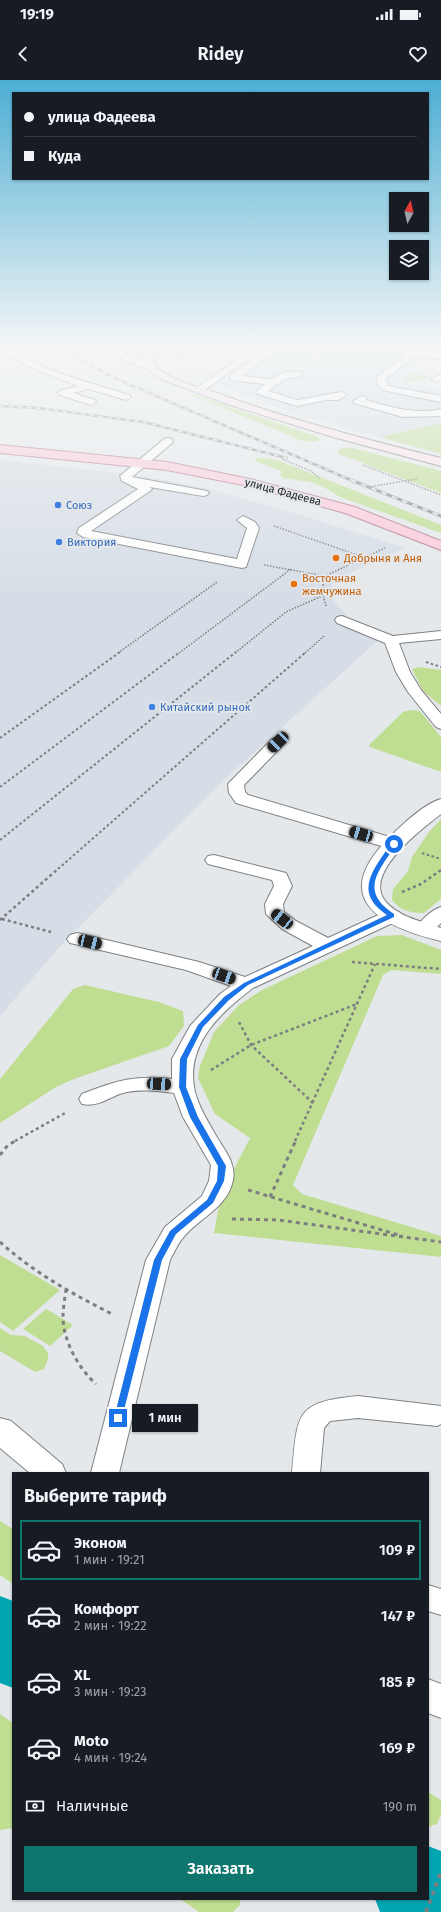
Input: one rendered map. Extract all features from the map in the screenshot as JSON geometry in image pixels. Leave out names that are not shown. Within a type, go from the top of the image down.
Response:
[{"type":"main road","points":[[318,429],[441,462]]},
{"type":"main road","name":"улица Фадеева","points":[[0,448],[144,463],[194,471],[304,496],[350,510],[441,546]]},
{"type":"street","points":[[433,932],[392,916],[380,908],[373,899],[370,888],[372,880],[394,844],[441,805]]},
{"type":"street","points":[[0,1430],[50,1472]]},
{"type":"street","points":[[429,1696],[441,1702]]},
{"type":"lane","points":[[126,480],[126,476],[144,463],[168,441]]},
{"type":"lane","points":[[126,480],[203,493]]},
{"type":"lane","points":[[126,480],[146,489],[83,531],[84,532],[242,564],[253,528],[243,520]]},
{"type":"lane","points":[[342,620],[391,640],[441,635]]},
{"type":"lane","points":[[391,640],[403,672],[415,692],[441,724]]},
{"type":"lane","points":[[278,742],[236,784],[235,786],[237,793],[242,799],[394,844]]},
{"type":"lane","points":[[214,860],[280,877],[283,886],[274,904],[275,914],[289,924],[328,946]]},
{"type":"lane","points":[[433,932],[441,913]]},
{"type":"lane","points":[[105,1472],[158,1260],[173,1233],[210,1202],[221,1181],[222,1166],[194,1117],[183,1087],[184,1059],[200,1026],[227,998],[246,984],[392,916]]},
{"type":"lane","points":[[77,939],[192,966],[246,984]]},
{"type":"lane","points":[[90,1099],[122,1086],[149,1083],[183,1087]]},
{"type":"lane","points":[[306,1472],[311,1425],[321,1413],[334,1409],[358,1407],[437,1415]]},
{"type":"lane","points":[[429,1598],[441,1602]]},
{"type":"path","points":[[282,459],[310,471],[319,478]]},
{"type":"path","points":[[370,487],[419,478]]},
{"type":"path","points":[[272,525],[363,557]]},
{"type":"path","points":[[0,738],[242,564],[267,565],[325,576],[385,548]]},
{"type":"path","points":[[0,787],[291,569]]},
{"type":"path","points":[[1,919],[342,620],[326,606],[322,596],[322,585],[325,576]]},
{"type":"path","points":[[0,840],[286,612],[322,596]]},
{"type":"path","points":[[373,899],[402,892],[421,884],[441,870]]},
{"type":"path","points":[[1,919],[77,939]]},
{"type":"path","points":[[301,958],[441,969]]},
{"type":"path","points":[[270,1197],[376,964]]},
{"type":"path","points":[[227,998],[251,1045],[313,1103]]},
{"type":"path","points":[[183,1087],[251,1045],[358,1004]]},
{"type":"path","points":[[0,1155],[8,1145],[90,1099]]},
{"type":"path","points":[[221,1181],[410,1239]]},
{"type":"path","points":[[225,1220],[249,1218],[278,1220],[441,1242]]},
{"type":"path","points":[[0,1242],[11,1252],[77,1297],[110,1313],[142,1324]]},
{"type":"path","points":[[66,1289],[63,1325],[78,1362],[90,1380],[122,1403]]},
{"type":"path","points":[[426,1912],[441,1872]]},
{"type":"shaded area","points":[[353,429],[441,429],[441,454]]},
{"type":"shaded area","name":"Китайский рынок","points":[[0,460],[144,476],[210,489],[310,518],[405,548],[333,581],[330,596],[349,619],[384,635],[226,778],[63,943],[0,1016]]},
{"type":"green space","points":[[275,429],[296,429],[318,437],[321,440],[314,442],[303,441]]},
{"type":"green space","points":[[413,429],[441,429],[441,454],[380,437]]},
{"type":"green space","points":[[349,447],[441,471],[441,493],[339,454],[338,452],[340,449]]},
{"type":"green space","points":[[257,458],[280,461],[441,525],[441,533],[340,497],[327,489],[310,482],[283,478],[280,475],[282,471],[257,462],[255,460]]},
{"type":"green space","points":[[419,667],[441,670],[441,706],[423,691],[412,669]]},
{"type":"green space","points":[[411,710],[420,711],[441,737],[441,772],[370,747],[369,745],[403,712]]},
{"type":"green space","points":[[441,819],[441,899],[424,913],[406,911],[395,904],[392,900],[393,889],[408,871],[412,857],[429,832]]},
{"type":"green space","points":[[402,935],[441,950],[441,974],[392,970],[383,975],[293,1185],[302,1194],[441,1236],[441,1257],[214,1233],[221,1194],[250,1138],[215,1114],[198,1078],[200,1066],[214,1032],[239,1005],[262,990],[377,936]]},
{"type":"green space","points":[[85,985],[159,1002],[183,1011],[184,1026],[169,1046],[74,1079],[56,1087],[0,1123],[0,1079],[73,989]]},
{"type":"green space","points":[[0,1255],[60,1290],[13,1331],[0,1322]]},
{"type":"green space","points":[[46,1309],[73,1325],[50,1346],[23,1329]]},
{"type":"green space","points":[[0,1328],[11,1335],[25,1336],[43,1346],[48,1353],[48,1359],[44,1369],[35,1372],[0,1351]]},
{"type":"green space","points":[[0,1521],[12,1528],[12,1583],[0,1575]]},
{"type":"green space","points":[[0,1714],[12,1722],[12,1828],[0,1830]]},
{"type":"green space","points":[[429,1793],[441,1800],[441,1814],[437,1824],[429,1827]]},
{"type":"green space","points":[[181,1900],[240,1900],[240,1905],[233,1912],[199,1912]]},
{"type":"waterway","points":[[0,1638],[12,1645]]},
{"type":"waterway","points":[[429,1900],[441,1906]]},
{"type":"railway","points":[[173,429],[287,458]]},
{"type":"railway","points":[[234,429],[353,481]]},
{"type":"railway","points":[[351,480],[441,516]]},
{"type":"place","name":"Союз","points":[[58,505]]},
{"type":"place","name":"Виктория","points":[[59,542]]},
{"type":"place","name":"Добрыня и Аня","points":[[336,558]]},
{"type":"place","name":"Восточная жемчужина","points":[[294,584]]},
{"type":"place","name":"Китайский рынок","points":[[152,707]]},
{"type":"route","points":[[118,1418],[158,1260],[173,1233],[210,1202],[221,1181],[222,1166],[194,1117],[183,1087],[184,1059],[200,1026],[227,998],[246,984],[392,916],[380,908],[373,899],[370,888],[379,866],[394,844]]}]
